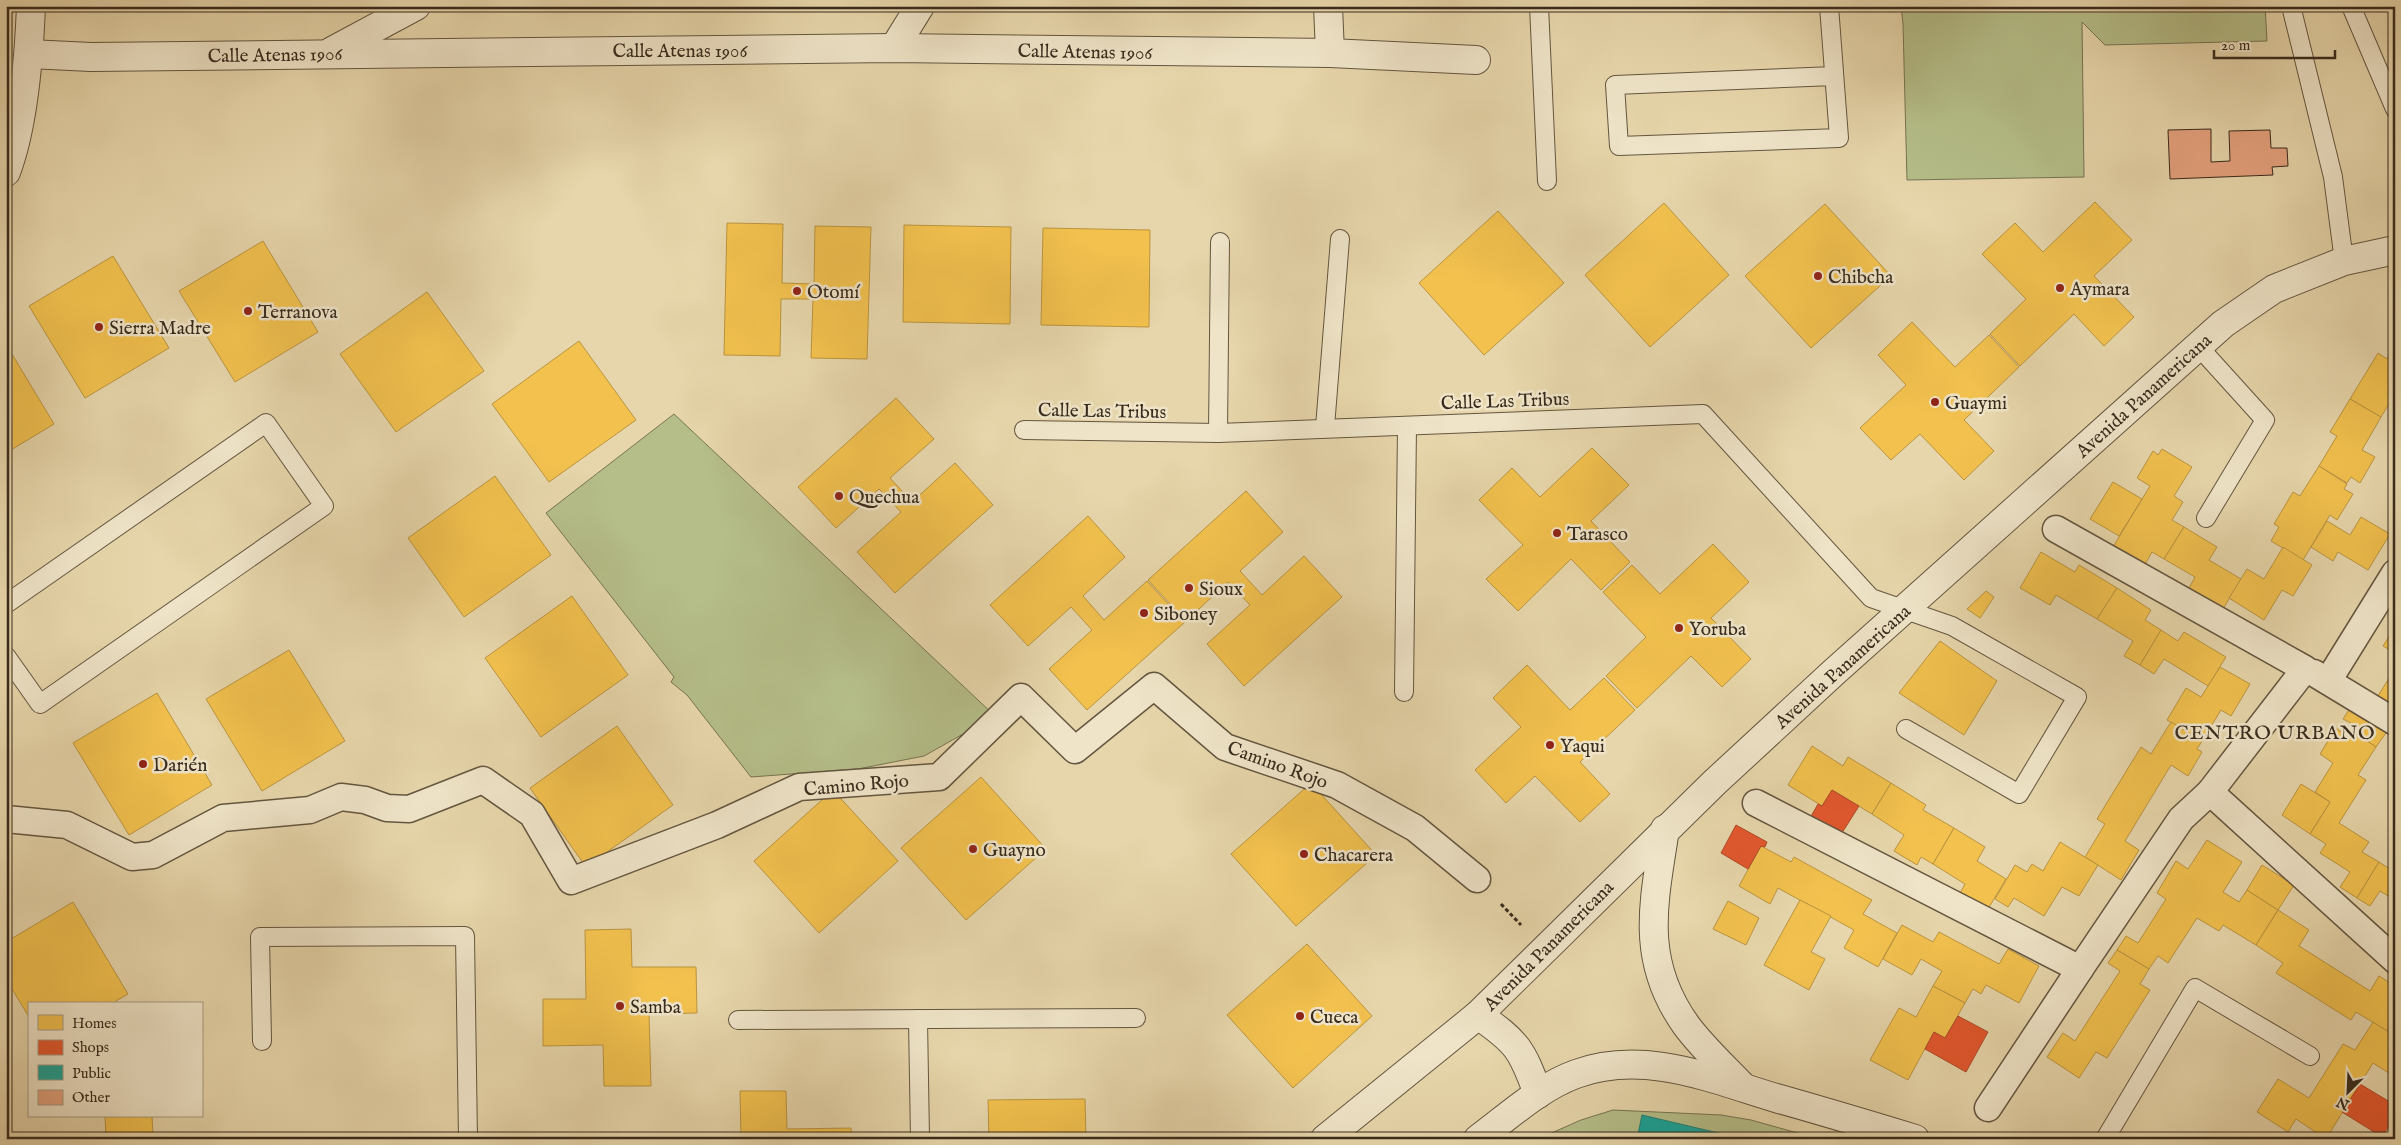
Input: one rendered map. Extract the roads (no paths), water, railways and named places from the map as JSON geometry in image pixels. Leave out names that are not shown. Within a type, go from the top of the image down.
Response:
[{"type":"street","points":[[6,172],[13,155],[18,54],[31,6]]},
{"type":"street","points":[[328,53],[416,6]]},
{"type":"street","points":[[894,48],[920,6]]},
{"type":"street","points":[[1328,6],[1330,53]]},
{"type":"street","name":"Calle Atenas 1906","points":[[18,54],[91,57],[894,48],[1330,53],[1476,60]]},
{"type":"street","name":"Avenida Panamericana","points":[[1325,1139],[1478,1015],[1665,829],[2222,324],[2274,289],[2344,261],[2395,250]]},
{"type":"street","points":[[2056,529],[2328,681],[2395,722]]},
{"type":"street","points":[[2328,681],[2395,573]]},
{"type":"street","points":[[1988,1108],[2181,819],[2210,792],[2305,669]]},
{"type":"street","name":"Camino Rojo","points":[[6,818],[67,826],[132,857],[153,855],[223,818],[310,810],[341,798],[365,800],[387,808],[409,808],[483,780],[532,814],[572,881],[717,825],[799,787],[939,777],[1021,696],[1075,750],[1154,686],[1225,747],[1336,785],[1415,828],[1477,879]]},
{"type":"street","points":[[2210,792],[2395,960]]},
{"type":"street","points":[[1756,803],[2080,969]]},
{"type":"street","points":[[1665,829],[1652,912],[1654,952],[1664,986],[1686,1025],[1743,1088]]},
{"type":"street","points":[[1478,1015],[1504,1033],[1519,1049],[1538,1094]]},
{"type":"street","points":[[1478,1139],[1538,1094],[1576,1074],[1612,1066],[1646,1064],[1687,1070],[1915,1139]]},
{"type":"lane","points":[[1538,6],[1547,182]]},
{"type":"lane","points":[[1829,6],[1839,138],[1619,146],[1615,85],[1834,76]]},
{"type":"lane","points":[[2291,6],[2333,177],[2344,261]]},
{"type":"lane","points":[[2352,6],[2395,109]]},
{"type":"lane","points":[[1325,427],[1340,239]]},
{"type":"lane","points":[[1218,433],[1220,242]]},
{"type":"lane","points":[[2198,346],[2265,420],[2206,518]]},
{"type":"lane","name":"Calle Las Tribus","points":[[1024,430],[1218,433],[1325,427],[1407,426],[1703,414],[1871,598],[1952,626],[2077,697],[2019,794],[1906,729]]},
{"type":"lane","points":[[6,604],[266,423],[324,506],[40,704],[6,656]]},
{"type":"lane","points":[[1404,692],[1407,426]]},
{"type":"lane","points":[[262,1041],[260,937],[465,936],[468,1139]]},
{"type":"lane","points":[[2105,1139],[2195,988],[2310,1056]]},
{"type":"lane","points":[[738,1020],[1136,1018]]},
{"type":"lane","points":[[918,1019],[920,1139]]},
{"type":"place","name":"Chibcha","points":[[1818,276]]},
{"type":"place","name":"Aymara","points":[[2060,288]]},
{"type":"place","name":"Otomí","points":[[797,291]]},
{"type":"place","name":"Terranova","points":[[248,311]]},
{"type":"place","name":"Sierra Madre","points":[[99,327]]},
{"type":"place","name":"Guaymi","points":[[1935,402]]},
{"type":"place","name":"Quechua","points":[[839,496]]},
{"type":"place","name":"Tarasco","points":[[1557,533]]},
{"type":"place","name":"Sioux","points":[[1189,588]]},
{"type":"place","name":"Siboney","points":[[1144,613]]},
{"type":"place","name":"Yoruba","points":[[1679,628]]},
{"type":"place","name":"Yaqui","points":[[1550,745]]},
{"type":"place","name":"Darién","points":[[143,764]]},
{"type":"place","name":"Guayno","points":[[973,849]]},
{"type":"place","name":"Chacarera","points":[[1304,854]]},
{"type":"place","name":"Samba","points":[[620,1006]]},
{"type":"place","name":"Cueca","points":[[1300,1016]]},
{"type":"district","name":"CENTRO URBANO","points":[[2275,732]]}]
